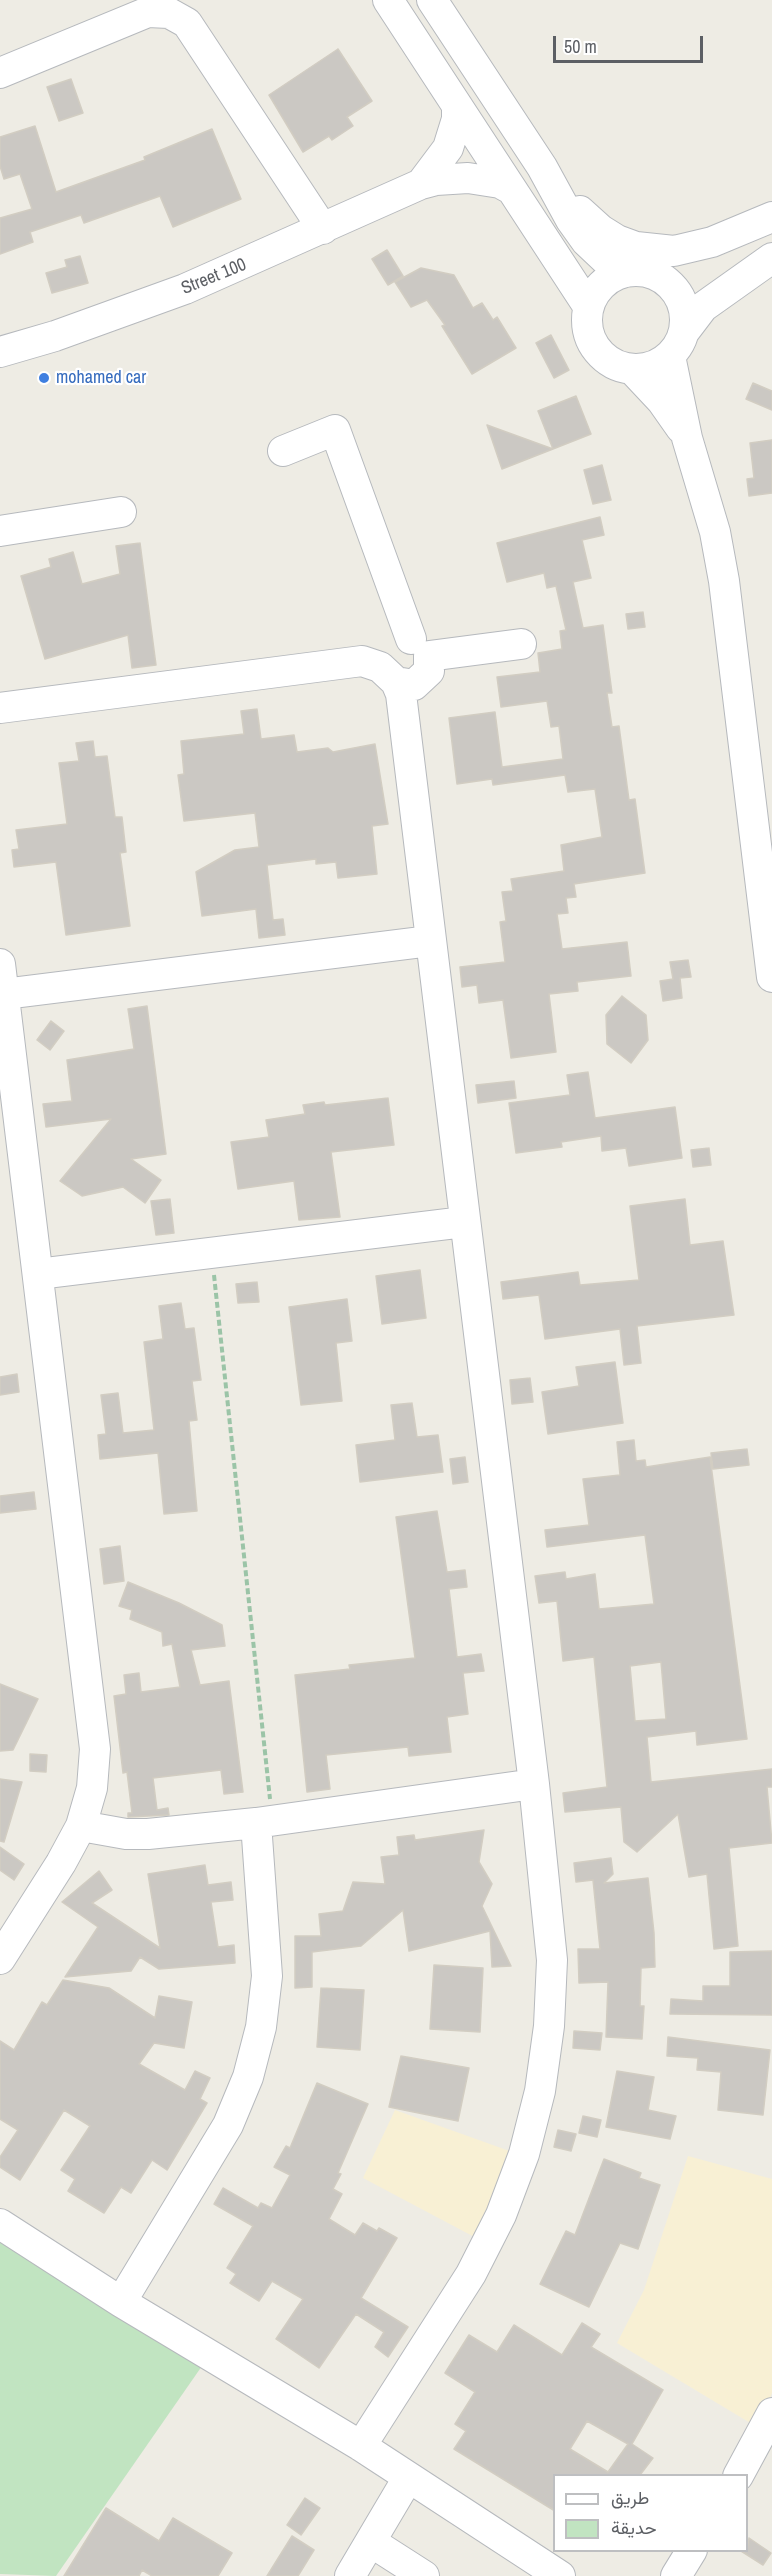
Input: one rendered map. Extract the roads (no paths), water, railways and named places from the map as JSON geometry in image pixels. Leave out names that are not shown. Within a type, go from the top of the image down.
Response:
[{"type":"street","points":[[387,0],[588,306]]},
{"type":"street","points":[[432,0],[542,167],[571,220],[586,241],[604,258],[669,283],[680,297],[685,314],[677,344],[687,438],[713,523],[724,581],[764,853],[772,977]]},
{"type":"street","points":[[0,73],[148,12],[169,13],[187,23],[323,229]]},
{"type":"street","name":"Street 100","points":[[421,184],[448,148],[458,108]]},
{"type":"street","points":[[542,167],[568,200],[601,230],[636,247],[674,251],[694,248],[772,217]]},
{"type":"street","name":"Street 100","points":[[0,352],[55,336],[185,290],[421,184],[468,178],[500,183],[511,189]]},
{"type":"street","points":[[772,217],[710,256],[682,267],[610,278],[596,290],[588,306],[586,324],[591,340],[601,355],[615,365],[632,369],[652,366],[677,344],[703,307],[772,258]]},
{"type":"street","points":[[632,369],[662,402],[687,438]]},
{"type":"street","points":[[0,708],[362,661],[414,685],[429,671],[335,430],[283,451]]},
{"type":"street","points":[[0,531],[121,512]]},
{"type":"street","points":[[361,2446],[471,2274],[501,2215],[524,2154],[540,2091],[549,2026],[551,1971],[547,1895],[534,1784],[401,694],[388,674],[385,650],[399,640],[420,647],[521,644]]},
{"type":"street","points":[[4,994],[430,941]]},
{"type":"street","points":[[0,963],[94,1738],[92,1788],[81,1826],[61,1863],[0,1959]]},
{"type":"street","points":[[38,1274],[464,1222]]},
{"type":"street","points":[[81,1826],[114,1833],[148,1834],[264,1822],[534,1784]]},
{"type":"street","points":[[121,2302],[228,2125],[248,2077],[261,2027],[267,1976],[264,1822]]},
{"type":"street","points":[[0,2224],[121,2302],[361,2446],[560,2576]]},
{"type":"street","points":[[739,2474],[772,2413]]},
{"type":"street","points":[[350,2576],[408,2478]]},
{"type":"street","points":[[371,2542],[424,2576]]},
{"type":"street","points":[[676,2576],[691,2552]]},
{"type":"place","name":"mohamed car","points":[[44,378]]}]
